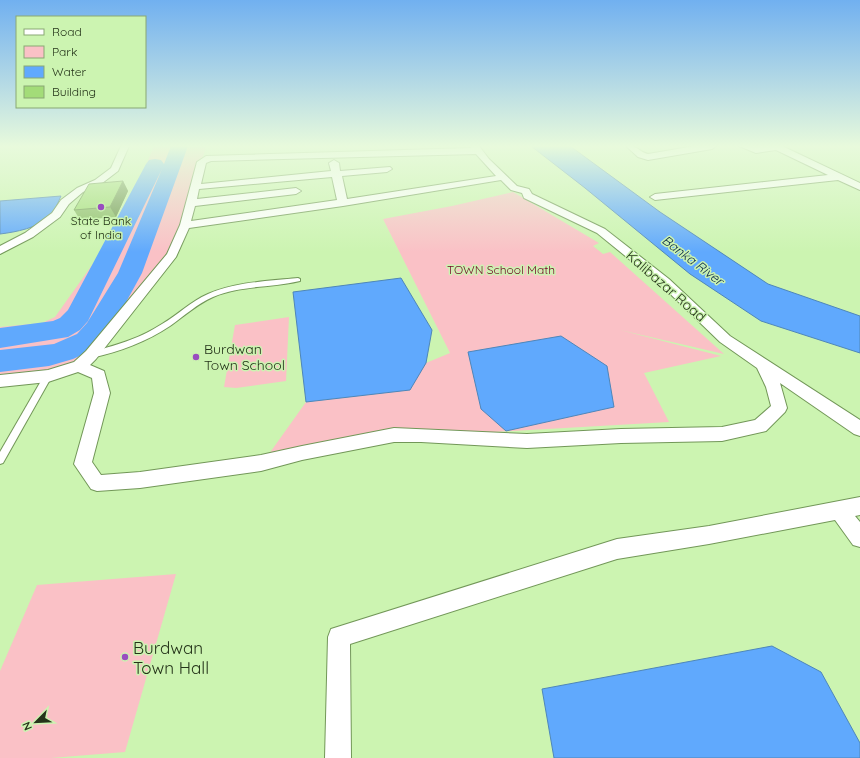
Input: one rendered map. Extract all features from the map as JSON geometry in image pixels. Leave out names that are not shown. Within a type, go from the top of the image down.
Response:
[{"type":"street","points":[[0,251],[29,235],[56,215],[65,202],[80,190],[99,181]]},
{"type":"street","points":[[0,381],[48,376],[85,360],[172,255],[185,225],[197,181]]},
{"type":"street","points":[[195,187],[252,181]]},
{"type":"street","points":[[338,181],[342,203]]},
{"type":"street","points":[[185,225],[342,203],[477,181]]},
{"type":"street","name":"Kalibazar Road","points":[[508,181],[514,188],[526,191],[528,196],[601,231],[665,282],[725,339],[860,429]]},
{"type":"street","points":[[655,197],[800,181]]},
{"type":"street","points":[[849,181],[860,187]]},
{"type":"street","points":[[191,203],[296,191]]},
{"type":"street","points":[[85,360],[100,375],[102,393],[83,464],[97,483],[140,480],[261,463],[302,453],[394,436],[421,435],[527,441],[621,436],[722,434],[760,426],[779,408],[774,386],[763,365]]},
{"type":"street","points":[[338,758],[339,638],[618,549],[860,506]]},
{"type":"street","points":[[839,510],[860,538]]},
{"type":"lane","points":[[85,360],[133,343],[161,329],[190,307],[210,296],[229,289],[298,280]]},
{"type":"lane","points":[[0,460],[48,376]]},
{"type":"green space","points":[[139,181],[195,181],[172,255],[79,366],[0,381],[0,327],[42,323],[55,317],[122,223]]},
{"type":"green space","name":"TOWN School Math","points":[[513,192],[599,243],[593,246],[603,254],[610,252],[724,354],[620,330],[721,356],[644,373],[669,422],[477,433],[395,434],[264,461],[306,402],[409,390],[426,363],[450,353],[383,219],[452,206]]},
{"type":"green space","points":[[289,317],[286,381],[236,388],[224,387],[235,325]]},
{"type":"green space","points":[[176,574],[125,752],[51,758],[0,758],[0,671],[37,585]]},
{"type":"water","name":"Banka River","points":[[576,181],[618,181],[660,212],[768,284],[860,316],[860,353],[761,321],[690,274]]},
{"type":"water","points":[[61,196],[50,216],[39,224],[26,229],[0,234],[0,201]]},
{"type":"water","points":[[401,278],[432,330],[426,363],[410,390],[306,402],[293,292]]},
{"type":"water","points":[[561,336],[607,366],[614,407],[506,431],[481,409],[468,352]]},
{"type":"water","points":[[772,646],[821,672],[860,743],[860,758],[554,758],[542,689]]},
{"type":"building","points":[[123,181],[110,207],[74,210],[89,184]]},
{"type":"waterway","points":[[0,338],[58,330],[70,324],[79,315],[146,181]]},
{"type":"waterway","points":[[0,361],[49,356],[63,352],[87,341],[97,330],[130,273],[166,181]]},
{"type":"place","name":"State Bank of India","points":[[101,207]]},
{"type":"place","name":"Burdwan Town School","points":[[196,357]]},
{"type":"place","name":"Burdwan Town Hall","points":[[125,657]]}]
